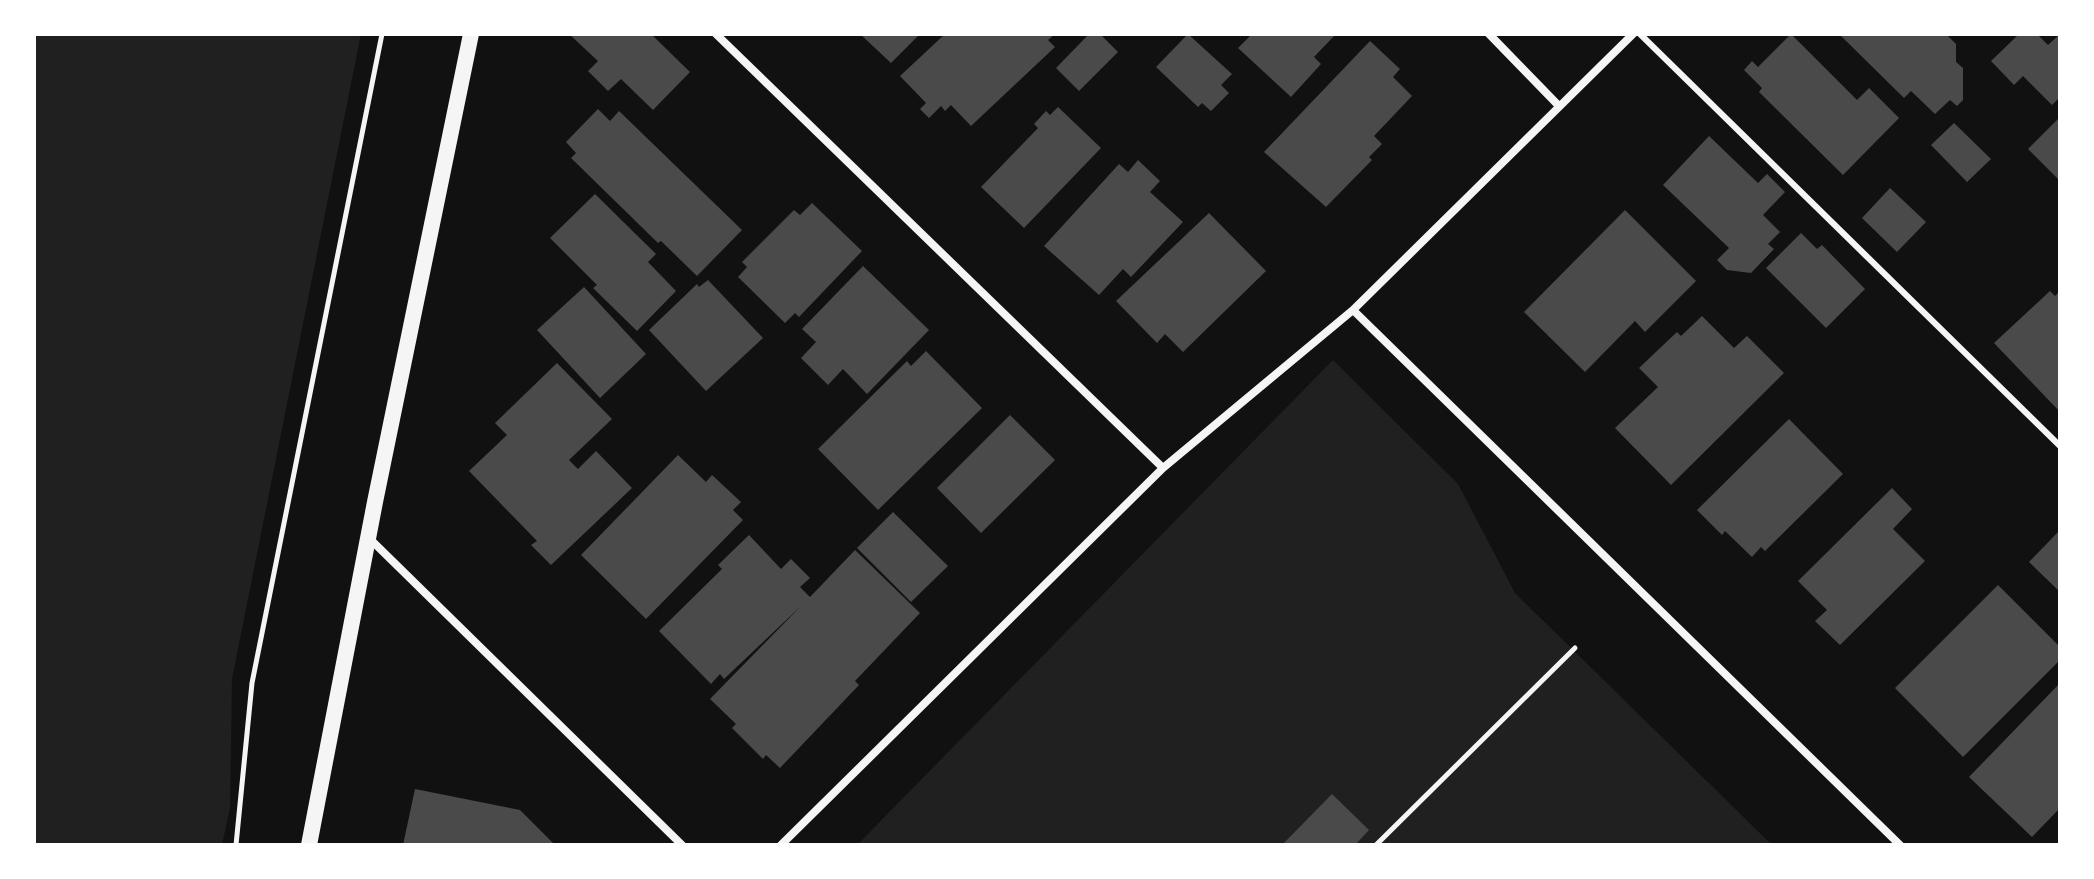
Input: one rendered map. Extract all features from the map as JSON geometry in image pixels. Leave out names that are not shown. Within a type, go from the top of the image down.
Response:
[{"type":"main road","points":[[309,845],[368,537],[471,34]]},
{"type":"street","points":[[716,34],[1163,468]]},
{"type":"street","points":[[1489,34],[1558,105]]},
{"type":"street","points":[[781,845],[1163,468],[1353,310],[1633,34]]},
{"type":"street","points":[[1353,310],[1900,845]]},
{"type":"street","points":[[368,537],[682,845]]},
{"type":"lane","points":[[1640,34],[2060,446]]},
{"type":"path","points":[[236,845],[252,683],[382,34]]},
{"type":"path","points":[[1376,845],[1575,648]]},
{"type":"shaded area","points":[[34,34],[361,34],[232,679],[230,808],[222,845],[34,845]]},
{"type":"shaded area","points":[[1333,360],[1458,484],[1515,593],[1772,845],[857,845]]},
{"type":"building","points":[[569,34],[651,34],[690,72],[653,110],[621,79],[608,91],[588,71],[598,61]]},
{"type":"building","points":[[860,34],[920,34],[891,63]]},
{"type":"building","points":[[945,34],[1055,34],[1048,40],[1055,47],[971,126],[951,105],[945,111],[941,106],[929,118],[920,109],[926,103],[900,76]]},
{"type":"building","points":[[1089,34],[1100,34],[1118,52],[1079,91],[1056,68]]},
{"type":"building","points":[[1188,34],[1232,74],[1221,85],[1229,93],[1211,111],[1202,103],[1198,107],[1156,67]]},
{"type":"building","points":[[1252,34],[1336,34],[1314,57],[1321,64],[1291,97],[1238,48]]},
{"type":"building","points":[[1791,34],[1857,100],[1869,88],[1899,118],[1843,175],[1759,92],[1762,88],[1744,70],[1752,61],[1758,67]]},
{"type":"building","points":[[1839,34],[1946,34],[1956,44],[1956,62],[1963,68],[1963,100],[1957,106],[1950,100],[1935,114],[1911,91],[1904,98]]},
{"type":"building","points":[[2019,34],[2037,34],[2048,45],[2060,34],[2060,97],[2052,105],[2023,76],[2014,85],[1991,61]]},
{"type":"building","points":[[1370,41],[1400,69],[1393,77],[1412,96],[1374,136],[1382,144],[1369,157],[1372,160],[1326,207],[1264,152]]},
{"type":"building","points":[[1058,107],[1101,148],[1024,228],[981,187],[1038,128],[1034,124],[1046,111],[1050,115]]},
{"type":"building","points":[[598,109],[610,121],[619,111],[742,230],[697,276],[661,241],[658,243],[571,158],[576,153],[566,142]]},
{"type":"building","points":[[2060,117],[2060,176],[2058,179],[2028,149]]},
{"type":"building","points":[[1954,123],[1991,159],[1967,182],[1931,145]]},
{"type":"building","points":[[1709,136],[1758,183],[1767,174],[1785,192],[1763,215],[1780,232],[1768,244],[1774,249],[1751,273],[1727,270],[1717,260],[1729,248],[1663,185]]},
{"type":"building","points":[[1138,160],[1160,181],[1150,192],[1183,222],[1131,277],[1123,269],[1099,295],[1044,246],[1119,164],[1128,172]]},
{"type":"building","points":[[1890,188],[1926,222],[1897,252],[1862,218]]},
{"type":"building","points":[[595,194],[656,254],[648,262],[676,291],[637,331],[593,288],[597,285],[550,238]]},
{"type":"building","points":[[812,203],[862,251],[799,317],[795,313],[785,323],[738,277],[747,267],[742,262],[794,210],[800,215]]},
{"type":"building","points":[[1625,210],[1696,281],[1645,332],[1635,321],[1585,372],[1524,312]]},
{"type":"building","points":[[1209,213],[1266,271],[1183,352],[1165,334],[1157,343],[1116,301]]},
{"type":"building","points":[[1801,233],[1817,249],[1822,245],[1865,289],[1826,328],[1766,268]]},
{"type":"building","points":[[863,266],[929,330],[867,394],[843,369],[828,385],[801,358],[816,342],[802,329]]},
{"type":"building","points":[[708,280],[763,338],[706,391],[649,330],[697,284],[699,287]]},
{"type":"building","points":[[584,287],[646,354],[600,398],[537,330]]},
{"type":"building","points":[[2050,291],[2055,296],[2060,291],[2060,412],[1994,343]]},
{"type":"building","points":[[1702,316],[1734,348],[1747,336],[1784,373],[1671,485],[1615,428],[1658,387],[1639,368],[1677,332],[1681,336]]},
{"type":"building","points":[[926,351],[982,408],[878,510],[818,449],[907,361],[911,366]]},
{"type":"building","points":[[557,363],[612,419],[569,460],[578,469],[596,451],[632,488],[551,565],[531,545],[537,541],[469,471],[507,435],[495,423]]},
{"type":"building","points":[[1010,415],[1055,460],[981,533],[937,488]]},
{"type":"building","points":[[1789,419],[1843,474],[1765,551],[1761,547],[1752,557],[1725,531],[1722,535],[1697,510]]},
{"type":"building","points":[[678,455],[706,482],[712,475],[741,502],[733,510],[743,520],[646,619],[581,555]]},
{"type":"building","points":[[1892,488],[1912,509],[1893,529],[1925,561],[1840,645],[1815,621],[1827,610],[1798,581]]},
{"type":"building","points":[[893,512],[948,566],[911,602],[857,548]]},
{"type":"building","points":[[2060,530],[2060,592],[2029,562]]},
{"type":"building","points":[[749,535],[781,569],[791,559],[810,578],[800,587],[810,597],[855,550],[920,613],[855,681],[859,685],[780,768],[766,755],[763,759],[732,728],[736,724],[710,699],[801,606],[724,679],[720,674],[711,684],[659,631],[722,569],[718,565]]},
{"type":"building","points":[[1998,585],[2060,647],[2060,660],[1963,757],[1895,688]]},
{"type":"building","points":[[2060,683],[2060,808],[2032,837],[1969,777]]},
{"type":"building","points":[[415,789],[520,810],[555,845],[403,845]]},
{"type":"building","points":[[1332,794],[1369,830],[1355,845],[1282,845]]}]
